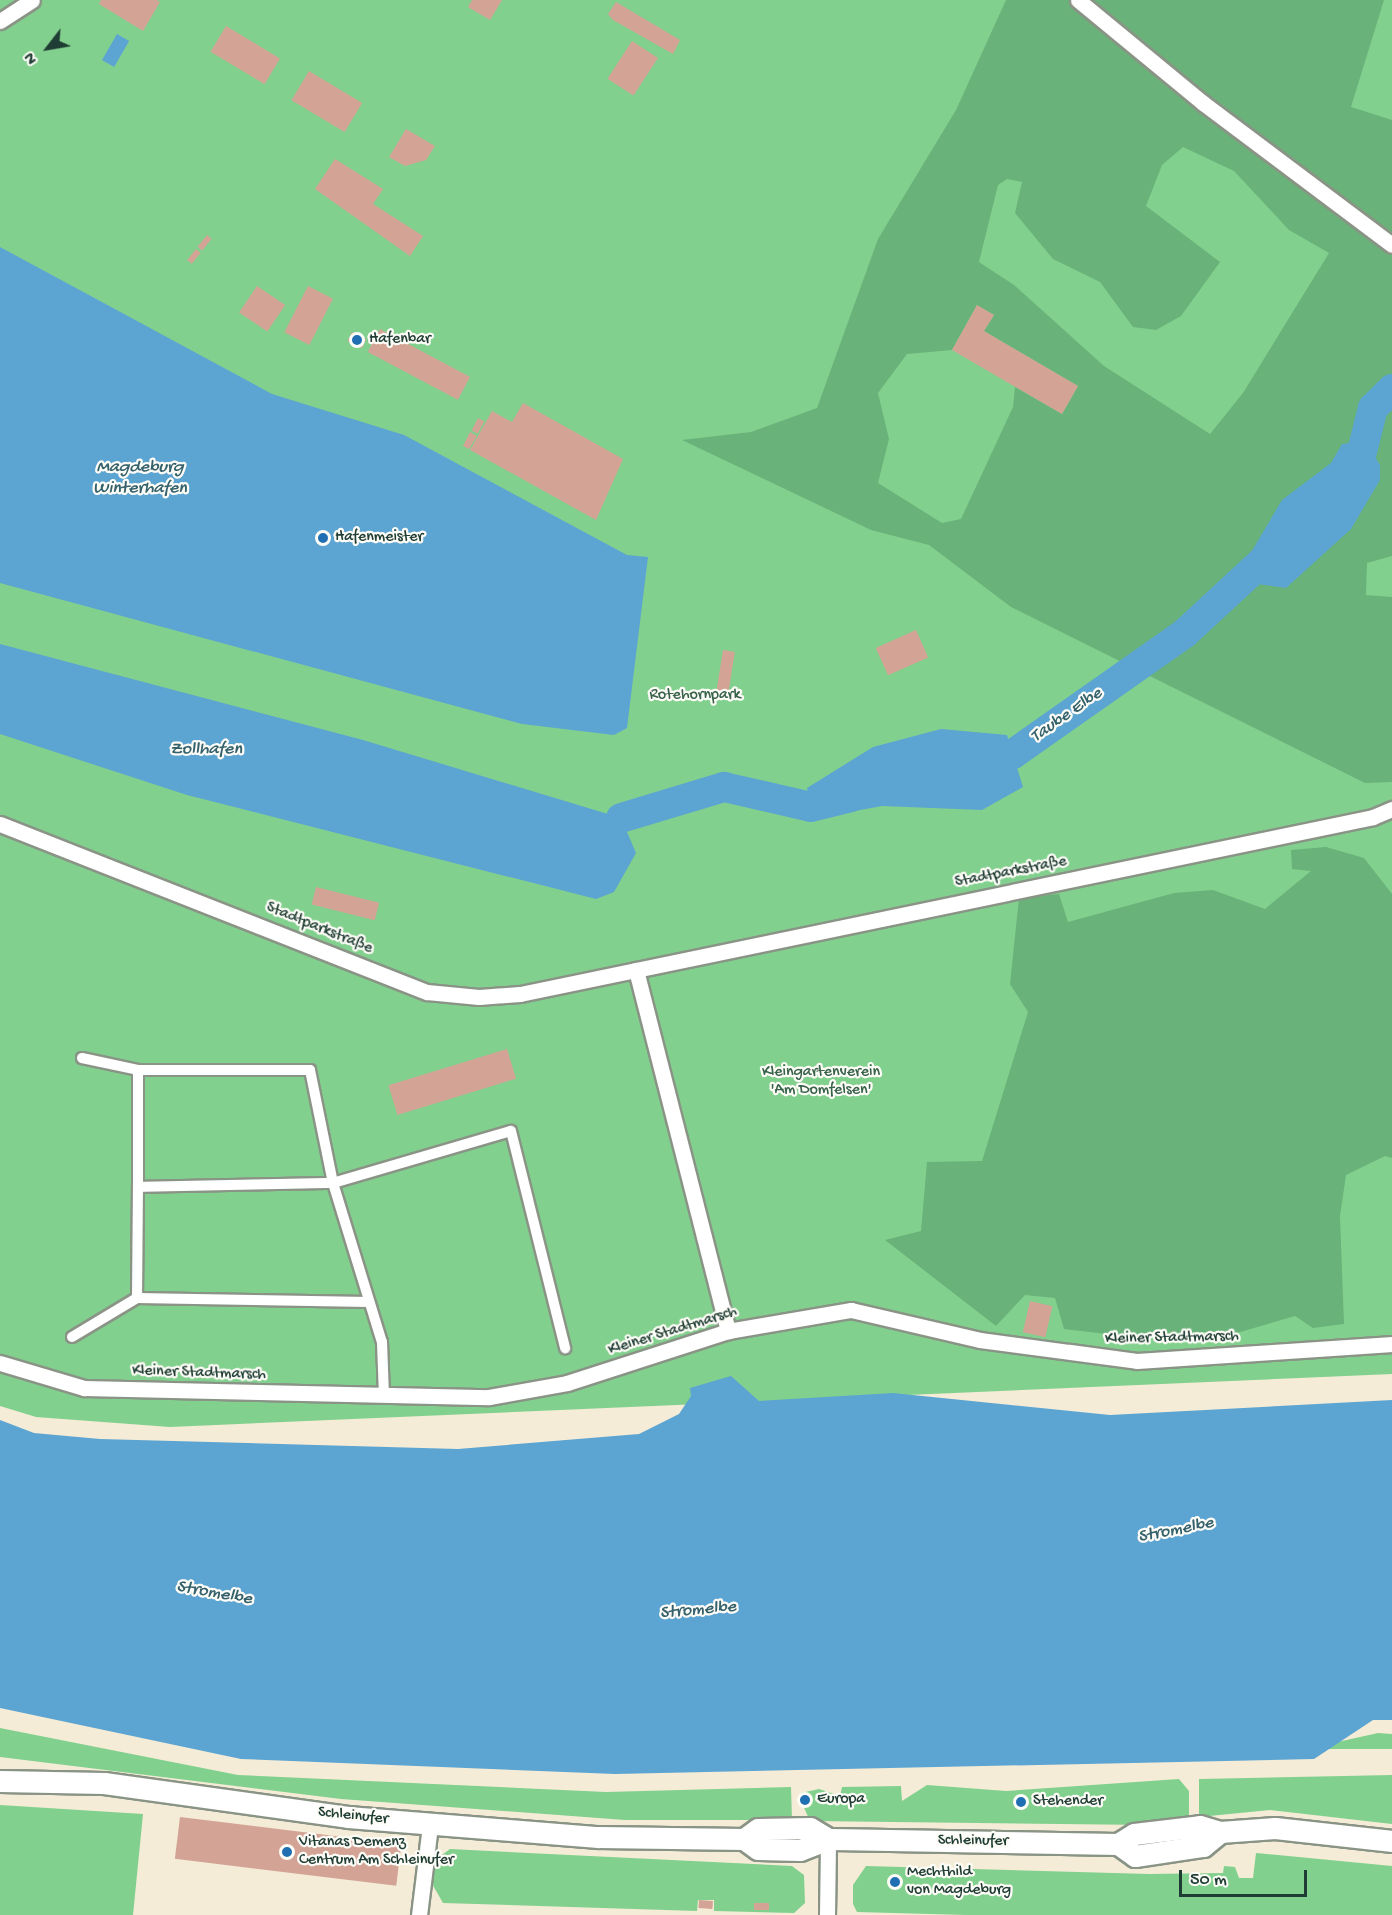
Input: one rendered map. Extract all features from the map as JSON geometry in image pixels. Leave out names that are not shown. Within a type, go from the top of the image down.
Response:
[{"type":"main road","name":"Schleinufer","points":[[0,1781],[109,1784],[430,1825],[744,1839],[758,1849],[810,1850],[828,1839],[1118,1844],[1135,1856],[1203,1846],[1220,1832],[1275,1828],[1392,1840]]},
{"type":"street","points":[[0,21],[32,0]]},
{"type":"street","points":[[1078,0],[1203,103],[1392,245]]},
{"type":"street","name":"Stadtparkstraße","points":[[0,824],[427,992],[520,994],[1373,817],[1392,808]]},
{"type":"street","points":[[636,970],[728,1331]]},
{"type":"street","points":[[82,1058],[138,1070],[310,1070],[333,1183],[382,1342],[384,1397]]},
{"type":"street","points":[[137,1299],[138,1070]]},
{"type":"street","points":[[138,1187],[333,1183],[511,1131],[565,1348]]},
{"type":"street","points":[[72,1337],[137,1299],[369,1302]]},
{"type":"street","name":"Kleiner Stadtmarsch","points":[[0,1362],[84,1388],[384,1397],[489,1397],[567,1383],[728,1331],[850,1310],[992,1342],[1137,1361],[1392,1344]]},
{"type":"street","points":[[419,1915],[430,1825]]},
{"type":"street","points":[[827,1915],[828,1839]]},
{"type":"green space","name":"Rotehornpark","points":[[0,0],[1392,0],[1392,1374],[170,1427],[36,1417],[0,1406]]},
{"type":"green space","points":[[1006,0],[1384,0],[1351,107],[1392,120],[1392,556],[1367,563],[1366,595],[1392,597],[1392,782],[1365,783],[1011,607],[929,545],[871,530],[682,440],[751,432],[817,408],[878,239],[956,110]],"holes":[[[1183,147],[1234,171],[1289,230],[1329,253],[1243,393],[1210,434],[1104,366],[1014,285],[979,262],[998,185],[1007,179],[1022,182],[1015,213],[1053,259],[1100,282],[1133,327],[1156,330],[1181,316],[1220,262],[1146,206],[1162,165]],[[977,305],[994,315],[984,331],[1078,386],[1062,414],[1015,387],[1013,407],[961,519],[942,523],[878,483],[889,439],[878,393],[907,354],[952,350]]]},
{"type":"green space","points":[[1326,847],[1364,858],[1392,894],[1392,1158],[1385,1156],[1346,1175],[1340,1216],[1344,1324],[1313,1328],[1295,1316],[1223,1337],[1205,1332],[1124,1336],[1064,1329],[1055,1298],[1025,1295],[996,1326],[885,1240],[921,1231],[927,1162],[982,1161],[1028,1012],[1010,984],[1019,898],[1059,894],[1068,922],[1174,893],[1213,890],[1265,909],[1311,871],[1292,869],[1291,850]]},
{"type":"green space","points":[[0,1728],[238,1775],[606,1792],[791,1787],[792,1820],[625,1820],[341,1799],[0,1757]]},
{"type":"green space","points":[[1378,1733],[1392,1734],[1392,1749],[1306,1749]]},
{"type":"green space","points":[[1392,1775],[1392,1824],[1270,1810],[1199,1817],[1199,1779]]},
{"type":"green space","points":[[1179,1779],[1189,1791],[1189,1819],[1148,1825],[810,1821],[801,1801],[801,1793],[819,1789],[840,1796],[842,1787],[901,1786],[902,1801],[927,1785],[1006,1791]]},
{"type":"green space","points":[[0,1805],[143,1814],[133,1915],[0,1915]]},
{"type":"green space","points":[[450,1849],[792,1866],[804,1875],[805,1903],[794,1913],[714,1911],[714,1900],[698,1900],[697,1911],[443,1903],[431,1882],[438,1858]]},
{"type":"green space","points":[[1256,1853],[1392,1866],[1392,1915],[966,1915],[857,1912],[853,1904],[853,1885],[866,1866],[1149,1874],[1223,1873],[1224,1866],[1235,1867],[1239,1878],[1253,1878]]},
{"type":"water","points":[[117,34],[129,41],[114,67],[102,60]]},
{"type":"water","name":"Magdeburg Winterhafen","points":[[0,247],[272,394],[404,435],[627,555],[648,557],[627,728],[614,735],[522,724],[0,583]]},
{"type":"water","points":[[1366,441],[1380,465],[1380,480],[1351,529],[1286,588],[1250,583],[1243,566],[1282,500],[1331,463],[1342,444]]},
{"type":"water","name":"Zollhafen","points":[[0,644],[363,740],[621,818],[636,853],[614,892],[596,899],[187,795],[0,734]]},
{"type":"water","points":[[941,729],[1007,735],[1023,787],[982,810],[882,806],[828,816],[811,807],[807,788],[873,747]]},
{"type":"water","name":"Stromelbe","points":[[731,1376],[759,1401],[893,1393],[1110,1415],[1392,1400],[1392,1720],[1373,1720],[1314,1759],[615,1774],[241,1759],[0,1708],[0,1420],[34,1433],[100,1439],[458,1449],[639,1434],[679,1414],[691,1396],[690,1388]]},
{"type":"building","points":[[101,0],[157,0],[160,2],[143,31],[99,4]]},
{"type":"building","points":[[472,0],[502,0],[490,20],[468,7]]},
{"type":"building","points":[[616,2],[680,40],[673,54],[613,20],[608,14]]},
{"type":"building","points":[[226,26],[280,58],[265,84],[211,52]]},
{"type":"building","points":[[632,41],[658,58],[633,96],[607,79]]},
{"type":"building","points":[[309,71],[362,103],[345,132],[291,100]]},
{"type":"building","points":[[406,129],[435,146],[426,160],[405,166],[389,157]]},
{"type":"building","points":[[335,159],[383,189],[373,204],[423,236],[410,256],[315,189]]},
{"type":"building","points":[[207,235],[212,239],[202,250],[198,247]]},
{"type":"building","points":[[196,249],[201,253],[192,264],[187,260]]},
{"type":"building","points":[[257,286],[285,305],[267,332],[239,313]]},
{"type":"building","points":[[308,286],[333,299],[309,345],[284,332]]},
{"type":"building","points":[[977,305],[994,315],[984,331],[1078,386],[1062,414],[952,350]]},
{"type":"building","points":[[380,329],[470,377],[458,400],[368,352]]},
{"type":"building","name":"Hafenbar","points":[[352,332],[366,339],[362,348],[347,341]]},
{"type":"building","points":[[523,403],[623,459],[596,520],[470,450],[492,411],[512,422]]},
{"type":"building","points":[[478,418],[484,421],[478,434],[472,430]]},
{"type":"building","points":[[470,432],[477,436],[469,449],[463,446]]},
{"type":"building","name":"Hafenmeister","points":[[321,532],[329,537],[325,543],[317,538]]},
{"type":"building","points":[[916,630],[928,657],[888,675],[876,648]]},
{"type":"building","points":[[723,650],[735,652],[728,696],[716,694]]},
{"type":"building","points":[[316,887],[379,903],[375,920],[312,904]]},
{"type":"building","points":[[507,1049],[516,1079],[397,1115],[388,1085]]},
{"type":"building","points":[[1030,1301],[1052,1306],[1045,1337],[1023,1332]]},
{"type":"building","name":"Vitanas Demenz Centrum Am Schleinufer","points":[[180,1817],[401,1844],[396,1886],[175,1859]]},
{"type":"building","points":[[699,1900],[713,1901],[712,1909],[698,1908]]},
{"type":"building","points":[[754,1903],[769,1903],[769,1910],[754,1910]]},
{"type":"waterway","name":"Taube Elbe","points":[[1347,476],[1359,464],[1373,408],[1392,389]]},
{"type":"waterway","name":"Taube Elbe","points":[[973,764],[1013,754],[1185,633],[1278,547]]},
{"type":"waterway","name":"Taube Elbe","points":[[621,818],[724,787],[811,807],[851,797]]},
{"type":"place","name":"Hafenbar","points":[[357,340]]},
{"type":"place","name":"Hafenmeister","points":[[323,538]]},
{"type":"place","name":"Europa","points":[[805,1800]]},
{"type":"place","name":"Stehender","points":[[1021,1802]]},
{"type":"place","name":"Vitanas Demenz Centrum Am Schleinufer","points":[[287,1852]]},
{"type":"place","name":"Mechthild von Magdeburg","points":[[895,1882]]},
{"type":"park label","name":"Kleingartenverein 'Am Domfelsen'","points":[[821,1082]]}]
